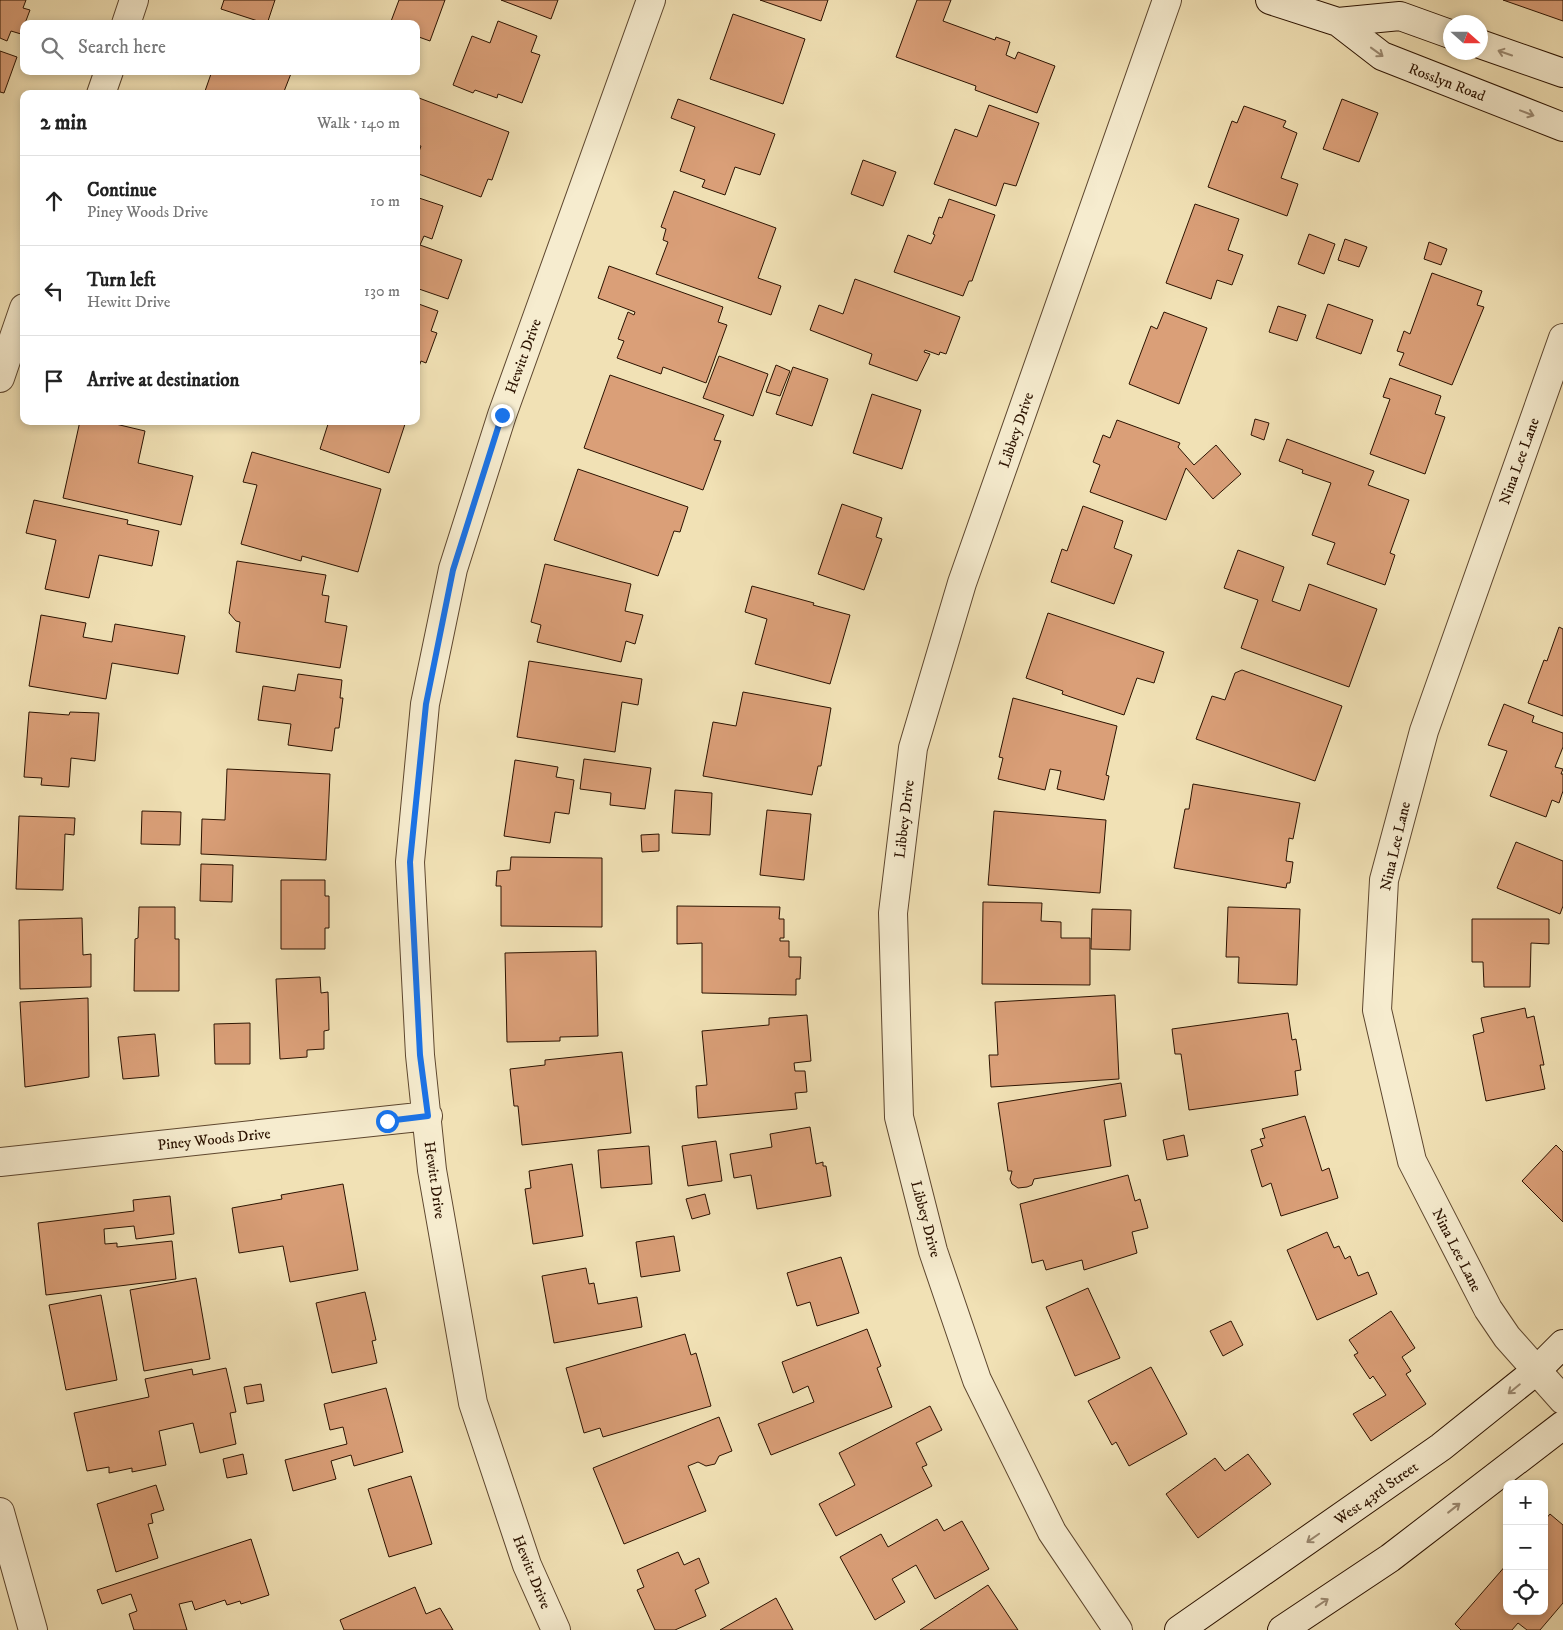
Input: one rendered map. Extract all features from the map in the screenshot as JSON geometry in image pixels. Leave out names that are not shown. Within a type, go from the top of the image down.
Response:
[{"type":"street","points":[[127,20],[134,0]]},
{"type":"street","name":"Hewitt Drive","points":[[556,1630],[527,1565],[473,1403],[432,1170],[428,1116],[420,1055],[410,862],[426,704],[453,570],[502,415],[651,0]]},
{"type":"street","name":"Libbey Drive","points":[[1118,1630],[1052,1532],[977,1380],[933,1251],[899,1117],[893,913],[913,748],[948,629],[965,574],[1167,0]]},
{"type":"street","name":"Rosslyn Road","points":[[1270,0],[1338,22],[1382,56],[1563,127]]},
{"type":"street","name":"Rosslyn Road","points":[[1338,22],[1400,16],[1443,31]]},
{"type":"street","points":[[1488,47],[1563,73]]},
{"type":"street","points":[[102,90],[108,75]]},
{"type":"street","points":[[0,378],[20,320]]},
{"type":"street","name":"Nina Lee Lane","points":[[1563,338],[1424,730],[1384,880],[1377,1010],[1412,1160],[1488,1310],[1508,1337],[1563,1400]]},
{"type":"street","name":"Piney Woods Drive","points":[[0,1162],[428,1116]]},
{"type":"street","name":"West 43rd Street","points":[[1179,1630],[1441,1447],[1537,1370],[1563,1344]]},
{"type":"street","points":[[1282,1630],[1390,1558],[1563,1425]]},
{"type":"street","points":[[0,1512],[33,1630]]},
{"type":"building","points":[[0,0],[26,0],[23,8],[30,10],[26,20],[20,20],[20,34],[11,31],[7,41],[0,38]]},
{"type":"building","points":[[224,0],[275,0],[268,20],[255,20],[221,9]]},
{"type":"building","points":[[399,0],[445,0],[430,41],[420,37],[420,20],[392,20]]},
{"type":"building","points":[[501,0],[558,0],[551,19]]},
{"type":"building","points":[[760,0],[828,0],[821,21]]},
{"type":"building","points":[[917,0],[951,0],[943,21],[995,40],[996,37],[1010,42],[1006,55],[1015,59],[1018,52],[1055,66],[1037,113],[975,90],[976,86],[896,57]]},
{"type":"building","points":[[1503,0],[1563,0],[1563,21]]},
{"type":"building","points":[[733,14],[805,39],[783,104],[710,79]]},
{"type":"building","points":[[498,21],[537,36],[531,52],[540,55],[522,103],[498,94],[497,98],[475,90],[473,93],[453,85],[472,36],[490,43]]},
{"type":"building","points":[[0,51],[17,57],[4,93],[0,92]]},
{"type":"building","points":[[211,75],[290,75],[285,90],[205,90]]},
{"type":"building","points":[[420,98],[509,132],[492,180],[488,179],[481,197],[420,174]]},
{"type":"building","points":[[678,99],[775,134],[760,175],[735,167],[725,195],[702,187],[705,180],[680,171],[695,127],[671,118]]},
{"type":"building","points":[[1342,99],[1378,113],[1359,162],[1323,149]]},
{"type":"building","points":[[989,105],[1039,123],[1016,186],[1004,183],[996,206],[934,184],[955,129],[977,137]]},
{"type":"building","points":[[1244,106],[1286,121],[1283,127],[1297,133],[1281,178],[1298,184],[1287,216],[1208,187],[1232,121],[1237,123]]},
{"type":"building","points":[[863,160],[896,172],[883,206],[851,194]]},
{"type":"building","points":[[674,191],[776,228],[758,278],[781,286],[771,315],[656,274],[668,242],[663,240],[666,229],[661,227]]},
{"type":"building","points":[[420,198],[443,206],[432,239],[424,236],[420,245]]},
{"type":"building","points":[[949,199],[995,215],[972,281],[969,281],[963,296],[894,272],[908,235],[931,244],[939,217],[942,218]]},
{"type":"building","points":[[1195,204],[1239,219],[1228,250],[1243,255],[1232,285],[1217,280],[1211,299],[1166,283]]},
{"type":"building","points":[[1309,234],[1335,244],[1324,274],[1298,264]]},
{"type":"building","points":[[1345,239],[1367,247],[1359,267],[1338,260]]},
{"type":"building","points":[[1429,242],[1447,249],[1441,265],[1424,259]]},
{"type":"building","points":[[420,245],[462,260],[448,299],[420,289]]},
{"type":"building","points":[[609,266],[723,307],[718,322],[727,325],[706,383],[663,367],[661,374],[617,358],[624,341],[618,339],[628,312],[634,315],[635,312],[598,298]]},
{"type":"building","points":[[1432,273],[1482,291],[1477,305],[1484,307],[1452,385],[1399,365],[1404,353],[1397,351],[1404,331],[1410,334]]},
{"type":"building","points":[[855,279],[960,317],[946,354],[940,352],[939,355],[925,350],[924,352],[930,354],[917,381],[869,364],[872,354],[810,330],[819,305],[843,314]]},
{"type":"building","points":[[420,304],[438,311],[431,331],[437,333],[426,363],[421,361],[420,364]]},
{"type":"building","points":[[1328,304],[1373,320],[1361,354],[1316,338]]},
{"type":"building","points":[[1278,306],[1306,315],[1297,341],[1269,332]]},
{"type":"building","points":[[1164,312],[1207,328],[1179,404],[1129,384],[1151,326],[1157,329]]},
{"type":"building","points":[[719,356],[768,374],[753,416],[703,398]]},
{"type":"building","points":[[776,365],[790,371],[780,396],[766,392]]},
{"type":"building","points":[[793,367],[828,379],[812,426],[776,414]]},
{"type":"building","points":[[610,375],[724,415],[714,440],[721,441],[703,490],[584,448]]},
{"type":"building","points":[[1390,378],[1441,396],[1435,414],[1445,417],[1425,474],[1370,454],[1390,399],[1383,397]]},
{"type":"building","points":[[872,394],[921,410],[902,469],[853,453]]},
{"type":"building","points":[[1255,419],[1269,423],[1264,440],[1251,435]]},
{"type":"building","points":[[1117,420],[1180,443],[1178,447],[1194,465],[1216,445],[1241,474],[1213,499],[1186,468],[1166,520],[1090,492],[1100,465],[1093,462],[1103,435],[1110,438]]},
{"type":"building","points":[[79,425],[120,425],[145,431],[138,463],[193,476],[181,525],[63,498]]},
{"type":"building","points":[[328,425],[405,425],[389,473],[320,449]]},
{"type":"building","points":[[1287,439],[1374,471],[1368,485],[1409,500],[1390,553],[1395,555],[1385,585],[1327,564],[1335,543],[1312,535],[1331,483],[1302,473],[1303,470],[1279,461]]},
{"type":"building","points":[[252,452],[381,489],[358,572],[302,556],[301,561],[241,544],[257,485],[243,482]]},
{"type":"building","points":[[578,469],[688,507],[680,532],[674,531],[658,576],[554,540]]},
{"type":"building","points":[[34,500],[128,520],[127,524],[159,531],[152,566],[99,555],[89,598],[45,589],[56,540],[26,533]]},
{"type":"building","points":[[842,504],[882,518],[876,537],[882,539],[864,590],[818,574]]},
{"type":"building","points":[[1083,506],[1123,521],[1114,548],[1132,555],[1114,604],[1051,582],[1062,549],[1067,551]]},
{"type":"building","points":[[1238,550],[1284,567],[1272,601],[1300,611],[1309,584],[1377,609],[1349,687],[1241,648],[1258,600],[1224,588]]},
{"type":"building","points":[[237,561],[326,575],[322,595],[329,596],[325,622],[347,626],[340,668],[236,652],[240,622],[236,621],[229,613]]},
{"type":"building","points":[[545,564],[631,584],[625,611],[643,615],[635,644],[626,641],[621,662],[537,642],[541,625],[531,622]]},
{"type":"building","points":[[752,586],[850,615],[830,684],[755,664],[767,619],[745,612]]},
{"type":"building","points":[[1048,613],[1164,652],[1154,683],[1137,678],[1124,715],[1062,694],[1063,691],[1026,678]]},
{"type":"building","points":[[41,615],[86,623],[83,637],[112,642],[115,624],[185,636],[178,674],[112,663],[106,699],[29,686]]},
{"type":"building","points":[[1559,627],[1563,629],[1563,716],[1528,703],[1544,660],[1547,661]]},
{"type":"building","points":[[529,661],[642,679],[638,705],[622,702],[615,752],[517,737]]},
{"type":"building","points":[[1242,670],[1342,706],[1315,781],[1196,739],[1212,696],[1225,700],[1235,673]]},
{"type":"building","points":[[298,674],[342,680],[340,698],[343,698],[339,728],[335,728],[332,751],[288,745],[291,724],[258,720],[263,686],[295,691]]},
{"type":"building","points":[[743,692],[831,708],[821,766],[818,766],[812,795],[703,776],[713,722],[736,726]]},
{"type":"building","points":[[1013,698],[1117,726],[1106,775],[1109,776],[1104,800],[1057,789],[1061,771],[1050,769],[1045,790],[998,779],[1003,758],[999,757]]},
{"type":"building","points":[[1504,704],[1534,716],[1532,722],[1563,733],[1563,747],[1555,767],[1563,769],[1561,774],[1563,774],[1563,791],[1559,803],[1552,800],[1546,817],[1490,796],[1507,751],[1488,745]]},
{"type":"building","points":[[29,712],[69,715],[70,712],[99,713],[95,761],[71,758],[69,787],[41,785],[42,778],[24,777]]},
{"type":"building","points":[[584,759],[651,768],[645,809],[610,805],[611,793],[580,789]]},
{"type":"building","points":[[515,760],[558,767],[556,777],[574,780],[569,814],[555,812],[550,843],[504,836]]},
{"type":"building","points":[[227,769],[330,774],[326,860],[201,854],[202,819],[225,820]]},
{"type":"building","points":[[1193,784],[1300,803],[1293,839],[1289,838],[1286,861],[1293,862],[1290,883],[1287,883],[1286,888],[1174,868],[1185,809],[1189,809]]},
{"type":"building","points":[[675,790],[712,793],[710,835],[672,833]]},
{"type":"building","points":[[767,810],[811,814],[804,880],[760,875]]},
{"type":"building","points":[[142,811],[181,812],[180,845],[141,844]]},
{"type":"building","points":[[994,811],[1106,820],[1100,893],[988,885]]},
{"type":"building","points":[[19,816],[75,818],[74,835],[65,834],[63,890],[16,889]]},
{"type":"building","points":[[659,834],[659,851],[642,852],[641,835]]},
{"type":"building","points":[[1516,842],[1563,861],[1563,906],[1560,914],[1497,888]]},
{"type":"building","points":[[511,857],[602,858],[602,927],[501,926],[501,886],[496,886],[497,871],[510,870]]},
{"type":"building","points":[[201,864],[233,865],[232,902],[200,901]]},
{"type":"building","points":[[281,880],[325,880],[325,896],[329,896],[329,928],[325,928],[325,949],[281,949]]},
{"type":"building","points":[[983,902],[1042,903],[1041,921],[1061,922],[1061,938],[1090,938],[1090,985],[982,984]]},
{"type":"building","points":[[677,906],[780,907],[779,919],[784,919],[784,938],[780,938],[780,941],[789,941],[789,957],[801,957],[800,979],[796,979],[796,995],[702,993],[702,943],[677,944]]},
{"type":"building","points":[[139,907],[175,907],[175,939],[179,939],[179,991],[134,991],[135,939],[138,938]]},
{"type":"building","points":[[1228,907],[1300,909],[1297,985],[1238,983],[1239,957],[1226,957]]},
{"type":"building","points":[[1092,909],[1131,910],[1130,950],[1091,949]]},
{"type":"building","points":[[82,918],[83,955],[91,954],[91,987],[20,989],[19,920]]},
{"type":"building","points":[[1472,919],[1549,919],[1549,944],[1531,943],[1530,987],[1484,987],[1483,962],[1472,962]]},
{"type":"building","points":[[596,951],[598,1036],[560,1037],[560,1041],[507,1042],[505,953]]},
{"type":"building","points":[[320,977],[321,993],[328,992],[329,1030],[324,1031],[324,1049],[307,1050],[307,1057],[280,1059],[276,979]]},
{"type":"building","points":[[1115,995],[1119,1079],[991,1087],[989,1055],[998,1055],[995,1002]]},
{"type":"building","points":[[88,998],[89,1077],[25,1087],[20,1002]]},
{"type":"building","points":[[1525,1008],[1527,1018],[1534,1016],[1544,1065],[1540,1065],[1545,1089],[1486,1101],[1473,1035],[1484,1032],[1481,1018]]},
{"type":"building","points":[[1288,1013],[1292,1040],[1296,1039],[1301,1070],[1295,1071],[1298,1095],[1189,1110],[1181,1054],[1175,1054],[1172,1029]]},
{"type":"building","points":[[807,1015],[811,1061],[794,1063],[795,1071],[805,1071],[807,1092],[795,1093],[797,1109],[698,1118],[696,1086],[707,1085],[702,1031],[769,1025],[769,1018]]},
{"type":"building","points":[[250,1023],[250,1064],[215,1064],[214,1024]]},
{"type":"building","points":[[155,1034],[159,1076],[123,1079],[118,1037]]},
{"type":"building","points":[[622,1052],[631,1133],[522,1145],[518,1106],[514,1106],[510,1069],[545,1065],[545,1060]]},
{"type":"building","points":[[1121,1083],[1126,1116],[1104,1120],[1111,1166],[1034,1179],[1032,1185],[1027,1187],[1018,1188],[1012,1184],[1010,1179],[1012,1171],[1008,1171],[998,1103]]},
{"type":"building","points":[[1305,1116],[1322,1171],[1329,1168],[1338,1198],[1281,1216],[1271,1183],[1262,1187],[1251,1150],[1263,1146],[1260,1139],[1265,1138],[1262,1129]]},
{"type":"building","points":[[810,1127],[816,1164],[823,1162],[823,1166],[826,1166],[831,1196],[757,1209],[751,1175],[734,1178],[730,1154],[772,1147],[770,1134]]},
{"type":"building","points":[[1184,1135],[1188,1156],[1167,1160],[1163,1140]]},
{"type":"building","points":[[716,1141],[722,1181],[688,1186],[682,1146]]},
{"type":"building","points":[[1556,1145],[1563,1152],[1563,1222],[1522,1181]]},
{"type":"building","points":[[649,1146],[652,1184],[601,1188],[598,1150]]},
{"type":"building","points":[[572,1164],[583,1236],[533,1244],[525,1189],[531,1188],[529,1171]]},
{"type":"building","points":[[1128,1175],[1135,1201],[1140,1199],[1148,1228],[1132,1232],[1137,1253],[1084,1270],[1082,1260],[1046,1270],[1043,1260],[1032,1263],[1020,1204]]},
{"type":"building","points":[[343,1184],[358,1270],[290,1282],[283,1246],[239,1253],[232,1208],[282,1199],[281,1195]]},
{"type":"building","points":[[705,1194],[710,1214],[692,1219],[686,1199]]},
{"type":"building","points":[[170,1196],[174,1234],[136,1239],[134,1226],[104,1229],[105,1244],[117,1243],[117,1247],[172,1241],[176,1279],[46,1295],[38,1223],[134,1211],[133,1200]]},
{"type":"building","points":[[1327,1232],[1334,1248],[1339,1246],[1345,1259],[1350,1256],[1358,1276],[1368,1272],[1377,1294],[1317,1320],[1287,1250]]},
{"type":"building","points":[[674,1236],[680,1271],[641,1277],[636,1242]]},
{"type":"building","points":[[841,1257],[859,1313],[817,1326],[810,1302],[797,1306],[787,1273]]},
{"type":"building","points":[[586,1268],[589,1284],[594,1283],[598,1304],[637,1297],[642,1327],[554,1343],[542,1276]]},
{"type":"building","points":[[196,1278],[210,1359],[144,1371],[130,1290]]},
{"type":"building","points":[[1088,1288],[1120,1358],[1075,1376],[1046,1307]]},
{"type":"building","points":[[365,1292],[376,1340],[372,1341],[377,1363],[332,1373],[316,1303]]},
{"type":"building","points":[[101,1295],[117,1380],[66,1390],[49,1305]]},
{"type":"building","points":[[1391,1311],[1415,1348],[1402,1357],[1411,1371],[1406,1374],[1426,1404],[1371,1441],[1353,1414],[1386,1395],[1373,1376],[1370,1379],[1354,1355],[1358,1353],[1349,1340]]},
{"type":"building","points":[[1231,1321],[1243,1345],[1223,1356],[1210,1331]]},
{"type":"building","points":[[867,1329],[881,1366],[877,1368],[892,1407],[771,1455],[758,1424],[814,1402],[808,1386],[793,1393],[782,1362]]},
{"type":"building","points":[[685,1334],[691,1355],[696,1353],[711,1406],[603,1437],[600,1428],[584,1433],[566,1368]]},
{"type":"building","points":[[1151,1367],[1187,1434],[1129,1466],[1116,1442],[1112,1445],[1088,1401]]},
{"type":"building","points":[[226,1368],[236,1412],[230,1413],[236,1444],[200,1453],[193,1423],[159,1431],[166,1465],[132,1472],[132,1468],[109,1473],[109,1467],[87,1471],[74,1413],[149,1397],[145,1379],[192,1369],[193,1375]]},
{"type":"building","points":[[261,1384],[264,1401],[247,1404],[244,1387]]},
{"type":"building","points":[[386,1388],[403,1452],[354,1466],[351,1455],[331,1461],[336,1479],[293,1491],[285,1460],[347,1444],[343,1427],[330,1430],[324,1404]]},
{"type":"building","points":[[930,1406],[942,1430],[916,1443],[927,1465],[922,1467],[932,1486],[836,1536],[819,1504],[855,1485],[839,1453]]},
{"type":"building","points":[[719,1417],[732,1451],[719,1456],[715,1464],[706,1466],[698,1462],[688,1466],[706,1511],[624,1544],[593,1468]]},
{"type":"building","points":[[243,1454],[247,1474],[227,1478],[223,1459]]},
{"type":"building","points":[[1248,1454],[1271,1484],[1198,1538],[1166,1494],[1215,1458],[1225,1471]]},
{"type":"building","points":[[411,1476],[432,1544],[389,1557],[368,1489]]},
{"type":"building","points":[[156,1485],[164,1510],[151,1514],[153,1523],[148,1524],[158,1558],[116,1572],[97,1504]]},
{"type":"building","points":[[1550,1514],[1563,1525],[1563,1603],[1540,1630],[1527,1630],[1518,1623],[1512,1630],[1461,1630],[1455,1624],[1503,1569],[1503,1615],[1548,1615],[1548,1516]]},
{"type":"building","points":[[937,1519],[944,1531],[962,1521],[989,1569],[935,1599],[916,1565],[892,1579],[905,1602],[875,1620],[840,1557],[881,1534],[888,1547]]},
{"type":"building","points":[[251,1539],[269,1595],[241,1604],[240,1601],[227,1605],[225,1600],[195,1610],[192,1601],[179,1604],[187,1630],[134,1630],[129,1614],[137,1611],[131,1594],[102,1604],[97,1590]]},
{"type":"building","points":[[678,1552],[684,1565],[699,1558],[709,1583],[695,1590],[706,1616],[675,1630],[655,1630],[637,1590],[644,1587],[637,1570]]},
{"type":"building","points":[[988,1585],[1018,1630],[920,1630]]},
{"type":"building","points":[[415,1587],[426,1614],[440,1608],[453,1630],[344,1630],[340,1620]]},
{"type":"building","points":[[776,1598],[793,1630],[720,1630]]},
{"type":"route","points":[[387,1121],[428,1116],[420,1055],[410,862],[426,704],[453,570],[502,415]]}]
